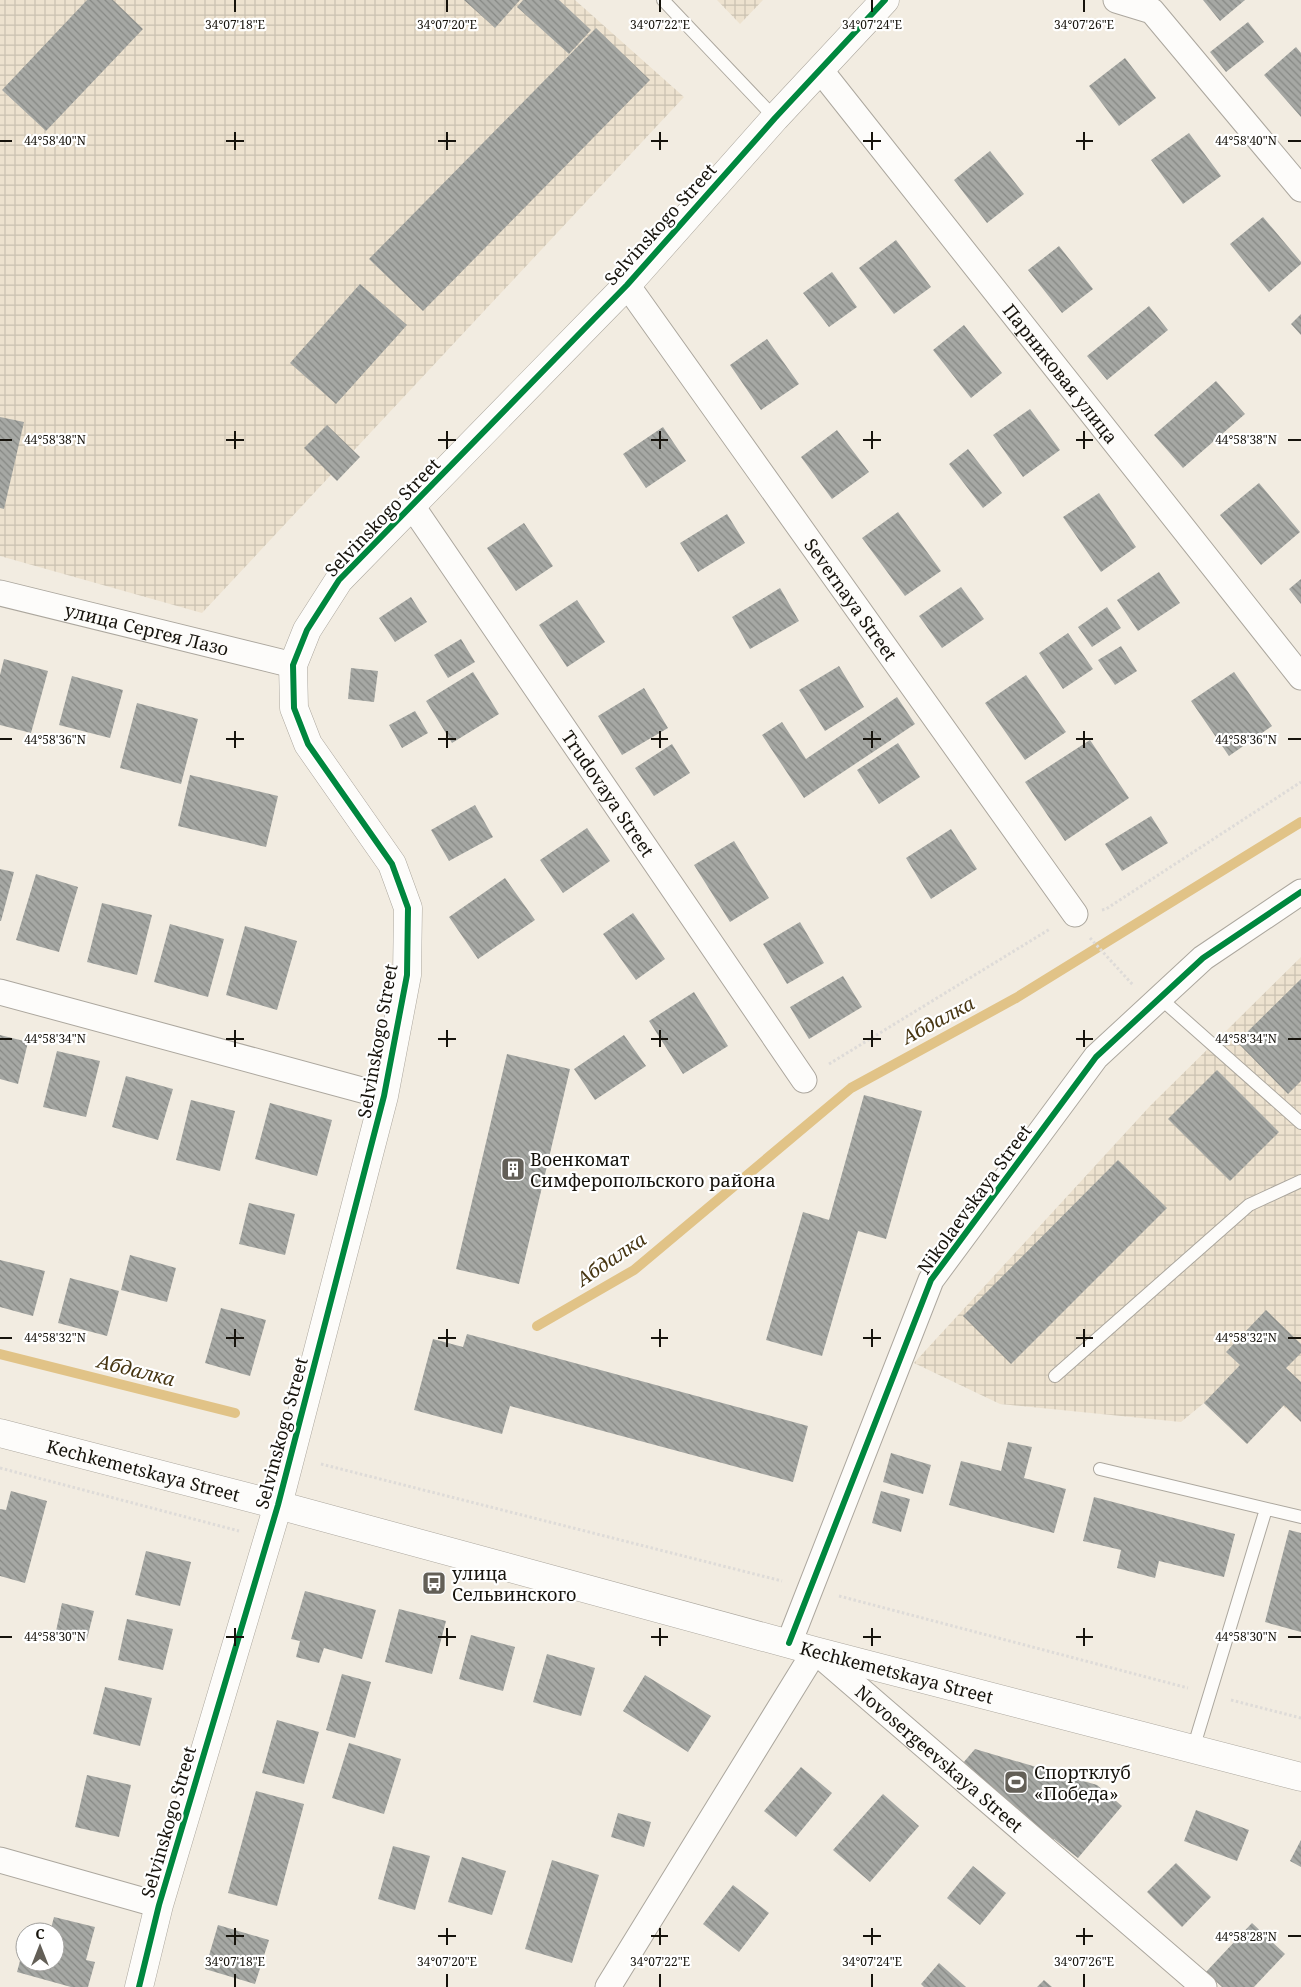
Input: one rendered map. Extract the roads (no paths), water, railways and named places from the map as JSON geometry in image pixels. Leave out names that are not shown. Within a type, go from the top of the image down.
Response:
[{"type":"street","name":"Selvinskogo Street","points":[[139,1987],[159,1905],[278,1504],[384,1096],[407,975],[408,908],[392,864],[308,744],[294,708],[293,665],[307,630],[339,580],[627,285],[775,118],[821,71],[885,0]]},
{"type":"street","points":[[1116,0],[1152,11],[1301,189]]},
{"type":"street","name":"Парниковая улица","points":[[821,71],[1301,677]]},
{"type":"street","name":"Severnaya Street","points":[[627,285],[1075,914]]},
{"type":"street","name":"Trudovaya Street","points":[[412,506],[804,1080]]},
{"type":"street","name":"улица Сергея Лазо","points":[[0,593],[293,665]]},
{"type":"street","name":"Nikolaevskaya Street","points":[[788,1643],[931,1280],[1096,1057],[1203,958],[1301,892]]},
{"type":"street","points":[[0,992],[384,1096]]},
{"type":"street","name":"Kechkemetskaya Street","points":[[0,1433],[278,1504],[788,1643],[1301,1777]]},
{"type":"street","points":[[608,1987],[815,1650]]},
{"type":"street","name":"Novosergeevskaya Street","points":[[815,1650],[1204,1987]]},
{"type":"street","points":[[0,1860],[159,1905]]},
{"type":"lane","points":[[663,0],[775,118]]},
{"type":"lane","points":[[1160,998],[1301,1123]]},
{"type":"lane","points":[[1055,1376],[1249,1205],[1301,1181]]},
{"type":"lane","points":[[1100,1469],[1301,1517]]},
{"type":"lane","points":[[1193,1749],[1266,1509]]},
{"type":"waterway","name":"Абдалка","points":[[537,1326],[634,1270],[851,1088],[1016,998],[1301,822]]},
{"type":"waterway","name":"Абдалка","points":[[0,1354],[235,1413]]},
{"type":"place","name":"Военкомат Симферопольского района","points":[[513,1169]]},
{"type":"place","name":"улица Сельвинского","points":[[434,1583]]},
{"type":"place","name":"Спортклуб «Победа»","points":[[1016,1782]]}]
